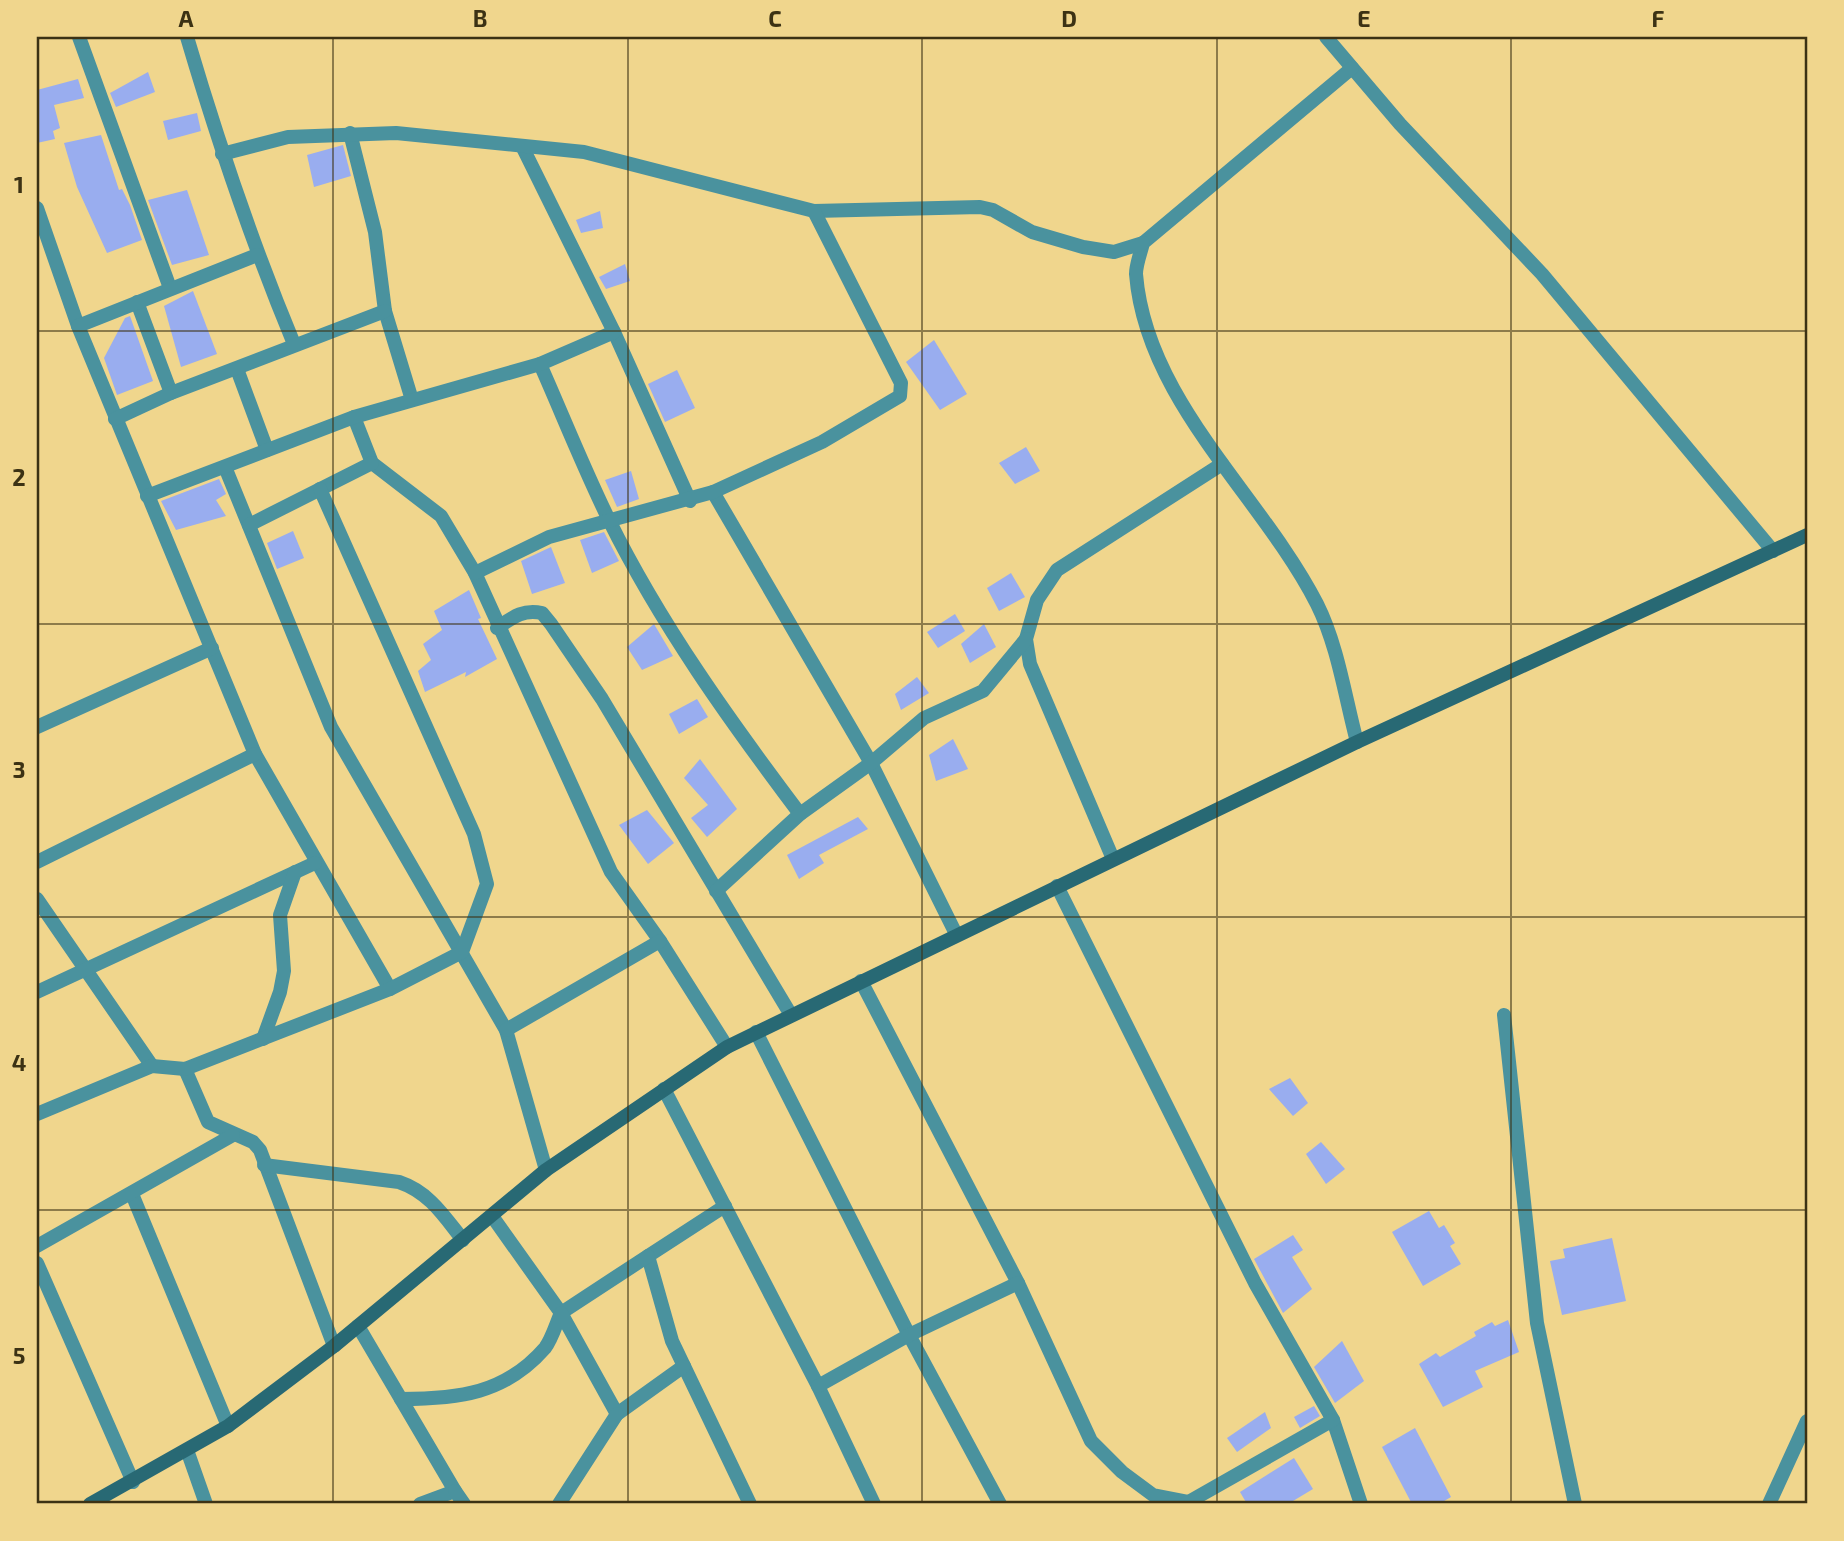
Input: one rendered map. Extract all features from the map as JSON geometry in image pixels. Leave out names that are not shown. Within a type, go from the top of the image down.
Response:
[{"type":"street","points":[[79,37],[170,288]]},
{"type":"street","points":[[187,37],[222,154],[257,255],[294,344]]},
{"type":"street","points":[[1326,37],[1400,124],[1542,274],[1773,551]]},
{"type":"street","points":[[222,154],[288,137],[350,132],[396,133],[584,152],[814,211],[980,207],[993,210],[1032,232],[1055,241],[1114,252],[1143,243],[1352,68]]},
{"type":"street","points":[[350,132],[375,232],[385,311],[412,400]]},
{"type":"street","points":[[522,146],[614,332],[690,501]]},
{"type":"street","points":[[37,208],[39,224],[115,419],[255,754],[390,989]]},
{"type":"street","points":[[475,573],[549,537],[690,501],[713,492],[822,442],[902,393],[901,383],[865,307],[814,211]]},
{"type":"street","points":[[1143,243],[1136,271],[1145,321],[1159,357],[1222,464],[1273,535],[1317,604],[1333,647],[1357,742]]},
{"type":"street","points":[[1114,252],[1136,271]]},
{"type":"street","points":[[78,326],[257,255]]},
{"type":"street","points":[[138,302],[171,393]]},
{"type":"street","points":[[115,419],[171,393],[385,311]]},
{"type":"street","points":[[147,496],[354,416],[540,365],[614,332]]},
{"type":"street","points":[[540,365],[609,521],[665,619],[733,724],[800,814]]},
{"type":"street","points":[[237,369],[267,450]]},
{"type":"street","points":[[354,416],[372,463],[440,516],[452,530],[475,573],[497,628],[611,872],[660,941],[727,1047]]},
{"type":"street","points":[[249,525],[372,463]]},
{"type":"street","points":[[716,891],[800,814],[871,763],[924,718],[983,691],[1026,639],[1037,600],[1057,570],[1222,464]]},
{"type":"street","points":[[225,467],[331,727],[506,1030],[546,1170]]},
{"type":"street","points":[[37,1114],[152,1066],[185,1069],[390,989],[462,952],[487,884],[474,834],[320,489]]},
{"type":"street","points":[[713,492],[871,763],[956,934]]},
{"type":"street","points":[[90,1504],[134,1482],[228,1426],[334,1346],[546,1170],[727,1047],[1357,742],[1807,535]]},
{"type":"street","points":[[497,628],[517,614],[542,612],[602,699],[790,1015]]},
{"type":"street","points":[[1026,639],[1030,663],[1114,859]]},
{"type":"street","points":[[37,727],[212,648]]},
{"type":"street","points":[[37,862],[255,754]]},
{"type":"street","points":[[37,992],[316,863]]},
{"type":"street","points":[[262,1039],[281,992],[284,971],[280,915],[295,873]]},
{"type":"street","points":[[1057,886],[1255,1283],[1333,1420],[1361,1504]]},
{"type":"street","points":[[37,899],[152,1066]]},
{"type":"street","points":[[506,1030],[660,941]]},
{"type":"street","points":[[861,981],[1018,1283],[1091,1441],[1122,1472],[1153,1495],[1188,1504],[1333,1420]]},
{"type":"street","points":[[1504,1015],[1537,1323],[1574,1504]]},
{"type":"street","points":[[756,1032],[909,1335],[1000,1504]]},
{"type":"street","points":[[185,1069],[208,1122],[253,1142],[260,1150],[334,1346]]},
{"type":"street","points":[[664,1089],[818,1386],[874,1504]]},
{"type":"street","points":[[37,1246],[233,1135]]},
{"type":"street","points":[[264,1165],[399,1182],[415,1188],[427,1196],[463,1240]]},
{"type":"street","points":[[132,1194],[228,1426]]},
{"type":"street","points":[[401,1399],[449,1399],[493,1386],[513,1375],[546,1346],[561,1313],[725,1206]]},
{"type":"street","points":[[492,1216],[561,1313],[617,1414]]},
{"type":"street","points":[[648,1256],[672,1341],[750,1504]]},
{"type":"street","points":[[37,1263],[134,1482]]},
{"type":"street","points":[[818,1386],[909,1335],[1018,1283]]},
{"type":"street","points":[[358,1326],[464,1504]]},
{"type":"street","points":[[559,1504],[617,1414],[684,1366]]},
{"type":"street","points":[[1769,1504],[1807,1421]]},
{"type":"street","points":[[187,1450],[206,1504]]},
{"type":"street","points":[[420,1504],[454,1491]]},
{"type":"building","points":[[148,72],[155,92],[116,107],[110,93]]},
{"type":"building","points":[[78,79],[84,98],[54,105],[60,128],[53,131],[55,139],[37,143],[37,90]]},
{"type":"building","points":[[197,113],[201,131],[168,140],[163,121]]},
{"type":"building","points":[[101,135],[119,190],[122,189],[130,205],[142,240],[107,253],[77,187],[64,143]]},
{"type":"building","points":[[343,145],[351,176],[314,187],[307,155]]},
{"type":"building","points":[[187,190],[209,255],[172,265],[148,200]]},
{"type":"building","points":[[600,211],[603,228],[581,233],[576,220]]},
{"type":"building","points":[[625,264],[630,281],[606,289],[599,277]]},
{"type":"building","points":[[193,291],[217,354],[181,367],[164,306]]},
{"type":"building","points":[[130,316],[153,381],[117,395],[104,358],[125,318]]},
{"type":"building","points":[[934,340],[967,394],[940,410],[906,362]]},
{"type":"building","points":[[677,370],[695,408],[665,422],[648,384]]},
{"type":"building","points":[[1026,447],[1040,471],[1015,484],[999,463]]},
{"type":"building","points":[[631,471],[639,499],[617,507],[605,480]]},
{"type":"building","points":[[219,479],[226,494],[216,500],[226,516],[176,530],[161,501]]},
{"type":"building","points":[[293,531],[304,558],[277,569],[267,543]]},
{"type":"building","points":[[604,532],[619,561],[592,573],[580,540]]},
{"type":"building","points":[[551,547],[565,583],[532,594],[521,561]]},
{"type":"building","points":[[1011,573],[1025,597],[999,611],[987,588]]},
{"type":"building","points":[[469,590],[481,618],[478,619],[497,659],[465,677],[466,672],[425,692],[418,671],[431,660],[423,644],[442,630],[434,611]]},
{"type":"building","points":[[955,614],[965,631],[938,648],[927,632]]},
{"type":"building","points":[[654,624],[673,656],[642,670],[627,647]]},
{"type":"building","points":[[984,624],[996,647],[970,663],[961,644]]},
{"type":"building","points":[[917,677],[929,693],[901,710],[895,694]]},
{"type":"building","points":[[697,699],[708,717],[679,734],[669,714]]},
{"type":"building","points":[[953,739],[968,769],[936,781],[929,755]]},
{"type":"building","points":[[700,759],[737,809],[707,837],[691,818],[708,805],[684,778]]},
{"type":"building","points":[[647,810],[674,843],[648,864],[619,825]]},
{"type":"building","points":[[858,817],[868,829],[819,855],[824,863],[799,879],[787,855]]},
{"type":"building","points":[[1290,1078],[1308,1103],[1293,1116],[1269,1089]]},
{"type":"building","points":[[1321,1142],[1345,1169],[1326,1184],[1306,1154]]},
{"type":"building","points":[[1429,1211],[1439,1228],[1444,1225],[1455,1243],[1450,1246],[1461,1264],[1423,1286],[1392,1232]]},
{"type":"building","points":[[1293,1235],[1303,1250],[1292,1257],[1312,1289],[1283,1313],[1254,1259]]},
{"type":"building","points":[[1612,1238],[1626,1301],[1562,1315],[1550,1261],[1565,1258],[1563,1249]]},
{"type":"building","points":[[1508,1320],[1519,1352],[1475,1371],[1483,1387],[1443,1407],[1419,1364],[1436,1353],[1440,1357],[1476,1336],[1474,1332],[1492,1322],[1495,1326]]},
{"type":"building","points":[[1342,1341],[1364,1381],[1335,1403],[1314,1367]]},
{"type":"building","points":[[1314,1406],[1320,1416],[1300,1428],[1294,1417]]},
{"type":"building","points":[[1265,1412],[1271,1428],[1237,1452],[1227,1438]]},
{"type":"building","points":[[1415,1428],[1451,1497],[1439,1504],[1412,1504],[1382,1447]]},
{"type":"building","points":[[1294,1458],[1313,1489],[1288,1504],[1247,1504],[1240,1492]]}]
